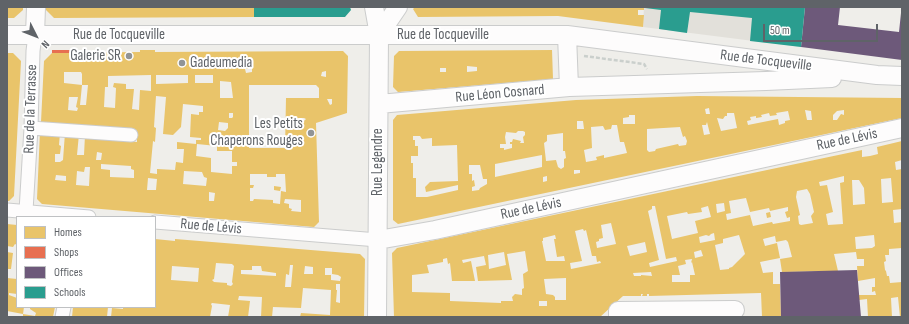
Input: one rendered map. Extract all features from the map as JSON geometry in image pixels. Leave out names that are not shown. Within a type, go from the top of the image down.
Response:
[{"type":"street","name":"Rue de la Terrasse","points":[[26,212],[36,7]]},
{"type":"street","name":"Rue Legendre","points":[[374,7],[379,35],[377,317]]},
{"type":"street","points":[[379,35],[398,7]]},
{"type":"street","name":"Rue de Tocqueville","points":[[7,35],[567,35],[877,75],[902,76]]},
{"type":"street","points":[[567,35],[569,87]]},
{"type":"street","name":"Rue de Tocqueville","points":[[569,87],[766,81],[877,75]]},
{"type":"street","name":"Rue Léon Cosnard","points":[[379,104],[569,87]]},
{"type":"street","points":[[31,128],[131,135]]},
{"type":"street","name":"Rue de Lévis","points":[[156,222],[378,240],[435,230],[902,128]]},
{"type":"street","points":[[7,210],[70,216]]},
{"type":"street","points":[[618,317],[618,311],[735,310]]},
{"type":"shaded area","points":[[644,7],[805,7],[801,47],[643,27]]},
{"type":"building: Homes","points":[[7,7],[23,7],[23,10],[14,18],[7,18]]},
{"type":"building: Homes","points":[[46,7],[254,7],[254,17],[54,18],[46,10]]},
{"type":"building: Homes","points":[[415,7],[644,7],[644,10],[638,10],[638,15],[644,15],[643,27],[558,16],[418,17],[413,9]]},
{"type":"building: Homes","points":[[140,50],[155,50],[155,52],[343,51],[348,56],[347,113],[316,123],[319,222],[314,227],[42,204],[37,199],[40,131],[60,133],[60,154],[55,154],[55,162],[60,162],[63,160],[65,133],[79,134],[77,155],[84,155],[85,135],[103,139],[137,142],[137,130],[41,122],[44,61],[52,53],[140,52]],"holes":[[[245,69],[252,69],[252,72],[246,73]],[[326,71],[326,77],[321,76],[322,72]],[[64,72],[81,72],[82,85],[64,83]],[[151,75],[151,91],[140,90],[139,110],[132,109],[134,89],[126,89],[126,84],[114,83],[113,87],[116,88],[115,108],[104,107],[105,87],[108,87],[108,76]],[[156,75],[188,75],[188,83],[156,84]],[[195,75],[213,75],[213,83],[195,83]],[[220,81],[231,82],[233,98],[220,98]],[[82,85],[88,85],[86,105],[80,105]],[[249,85],[316,85],[319,88],[319,98],[286,98],[285,148],[249,148]],[[156,96],[166,97],[163,134],[173,135],[181,127],[183,104],[203,106],[203,112],[199,112],[199,115],[191,114],[190,137],[201,138],[201,140],[196,140],[196,144],[177,142],[177,149],[184,149],[183,163],[176,162],[175,170],[157,169],[157,174],[150,173],[153,141],[155,142],[156,128],[154,127]],[[69,97],[78,97],[76,107],[78,108],[77,111],[68,110]],[[327,99],[332,99],[332,104],[330,105]],[[229,113],[233,113],[233,117],[229,118]],[[299,118],[306,119],[304,121],[299,121]],[[219,122],[228,123],[228,128],[225,131],[218,130]],[[197,144],[217,146],[217,151],[232,151],[232,162],[237,162],[237,166],[232,166],[232,174],[211,172],[211,158],[196,156]],[[97,152],[102,153],[101,160],[96,160]],[[101,164],[131,166],[131,169],[134,170],[134,178],[110,177],[110,170],[101,169]],[[85,167],[90,167],[89,186],[76,185],[77,171],[84,172]],[[184,171],[202,172],[204,177],[207,178],[206,186],[183,184]],[[250,174],[267,174],[267,177],[276,177],[276,174],[285,174],[286,192],[281,191],[280,204],[273,203],[273,200],[254,199],[253,201],[250,201],[250,188],[253,188],[254,185],[250,185]],[[56,175],[66,176],[66,181],[55,180]],[[148,178],[157,179],[156,190],[147,190]],[[209,192],[215,193],[214,201],[209,201]],[[285,199],[301,200],[301,212],[291,211],[292,209],[289,208],[289,204],[284,203]]]},
{"type":"building: Homes","points":[[552,50],[553,79],[398,92],[393,87],[394,56],[399,51]],"holes":[[[467,66],[477,67],[477,71],[467,72]],[[440,68],[446,68],[446,72],[440,72]]]},
{"type":"building: Homes","points":[[7,53],[13,53],[21,61],[14,196],[9,201],[7,201]]},
{"type":"building: Homes","points":[[697,96],[902,98],[902,118],[398,224],[393,220],[393,120],[397,115],[576,100]],"holes":[[[709,108],[710,114],[706,114],[705,109]],[[805,110],[811,111],[812,120],[807,120]],[[844,110],[844,115],[841,114],[837,120],[833,120],[833,115],[837,111]],[[788,111],[790,120],[779,125],[778,119],[748,125],[747,121],[751,120],[750,117],[762,117],[761,115],[769,113],[770,116],[777,115],[776,113]],[[727,113],[734,113],[737,128],[721,131],[717,118],[723,119],[727,116]],[[629,115],[635,115],[635,124],[623,124],[623,118],[629,117]],[[577,121],[583,121],[584,129],[577,129]],[[707,122],[710,134],[704,135],[702,125],[706,125]],[[612,125],[617,125],[620,142],[624,142],[627,153],[604,158],[604,155],[596,157],[597,160],[586,162],[584,150],[592,148],[591,127],[603,126],[605,130],[611,129]],[[680,127],[683,137],[685,136],[687,141],[686,145],[679,146],[678,144],[656,149],[655,151],[649,152],[647,150],[647,129]],[[506,132],[525,132],[523,137],[524,143],[520,143],[521,141],[513,139],[512,142],[510,142],[510,144],[512,144],[512,148],[504,150],[504,148],[500,148],[500,144],[506,144]],[[563,133],[563,151],[565,151],[566,158],[564,159],[564,167],[561,169],[558,167],[556,160],[546,161],[544,143],[547,141],[547,135]],[[413,136],[420,136],[422,139],[432,138],[432,146],[457,145],[458,181],[430,182],[425,187],[426,192],[458,185],[458,190],[427,197],[416,197],[416,178],[413,178],[413,163],[411,163],[411,156],[418,156],[418,146],[415,146]],[[542,155],[542,167],[495,177],[495,164]],[[469,165],[480,165],[483,179],[487,179],[487,184],[479,190],[472,191],[472,187],[475,186],[474,180],[472,181],[472,174],[469,174]],[[574,170],[580,170],[580,173],[574,174]],[[547,176],[547,181],[543,182],[543,177]]]},
{"type":"building: Homes","points":[[902,141],[902,160],[895,162],[896,170],[902,169],[902,209],[893,210],[894,223],[902,222],[902,248],[889,249],[889,255],[885,255],[886,261],[884,262],[885,270],[887,276],[889,276],[890,283],[902,282],[902,317],[900,317],[898,297],[891,298],[892,317],[868,317],[867,299],[859,300],[859,295],[876,295],[875,291],[872,292],[872,287],[875,287],[875,278],[858,281],[857,266],[864,266],[864,259],[857,259],[856,252],[834,254],[838,271],[782,272],[780,259],[792,257],[788,242],[786,240],[776,242],[775,236],[763,239],[765,246],[777,243],[780,258],[760,262],[763,273],[773,272],[773,284],[780,284],[781,317],[762,317],[761,293],[649,296],[649,294],[647,294],[647,296],[642,296],[643,294],[641,294],[641,296],[623,296],[600,317],[394,317],[392,253],[397,248],[862,150],[862,157],[870,156],[878,154],[877,147]],"holes":[[[844,176],[844,182],[840,183],[843,224],[828,225],[826,214],[833,212],[827,185],[820,186],[819,182]],[[891,178],[893,202],[882,203],[881,179]],[[852,180],[859,180],[864,188],[865,204],[853,205]],[[807,189],[810,194],[814,212],[811,216],[813,223],[801,225],[799,224],[798,216],[800,215],[796,197],[797,191]],[[746,198],[750,212],[769,208],[770,211],[788,207],[788,211],[785,212],[787,218],[790,217],[790,221],[773,224],[772,222],[753,226],[750,215],[727,220],[726,214],[731,213],[729,201]],[[724,203],[725,211],[717,213],[716,204]],[[652,206],[655,206],[666,259],[676,257],[677,261],[650,267],[649,263],[659,260],[648,211],[652,209]],[[708,206],[711,217],[695,221],[698,233],[672,239],[667,216],[687,212],[688,214],[702,212],[701,208]],[[611,223],[616,244],[597,248],[596,242],[599,241],[599,239],[603,238],[601,225]],[[583,229],[584,231],[586,230],[592,256],[596,256],[597,262],[600,261],[601,263],[571,269],[570,263],[582,261],[575,231]],[[714,233],[715,240],[700,243],[699,237],[706,235],[709,236]],[[555,235],[556,239],[554,239],[557,257],[564,256],[565,261],[546,261],[542,241],[543,238]],[[739,235],[745,254],[729,269],[720,270],[715,245],[723,243],[723,239]],[[874,235],[875,246],[872,248],[856,249],[855,237]],[[645,242],[647,252],[630,256],[627,246]],[[701,250],[703,256],[695,258],[694,252]],[[525,251],[528,271],[523,274],[524,288],[522,289],[522,295],[515,294],[512,297],[513,301],[501,301],[501,303],[450,301],[450,293],[412,292],[412,275],[429,273],[427,265],[443,262],[443,259],[447,258],[448,264],[450,263],[452,281],[475,281],[471,261],[463,263],[462,260],[484,256],[486,265],[476,267],[478,281],[512,280],[507,254]],[[504,252],[506,265],[489,269],[488,255]],[[692,259],[691,263],[692,262],[695,275],[690,275],[690,282],[672,282],[672,275],[680,275],[678,266],[686,264],[685,260]],[[651,272],[652,276],[634,276],[633,273]],[[566,278],[566,300],[555,300],[553,295],[546,294],[544,279]],[[539,301],[547,301],[547,306],[539,306]]]},
{"type":"building: Homes","points":[[274,186],[281,187],[280,191],[274,190]]},
{"type":"building: Homes","points":[[770,212],[771,217],[767,218],[766,213]]},
{"type":"building: Homes","points":[[7,224],[16,225],[16,244],[13,247],[7,246]]},
{"type":"building: Homes","points":[[156,239],[175,241],[175,239],[360,254],[365,259],[364,317],[300,317],[301,313],[330,315],[331,290],[303,288],[301,308],[273,307],[272,317],[261,317],[262,297],[239,296],[238,300],[250,301],[248,317],[228,317],[230,305],[212,303],[210,317],[111,317],[112,308],[156,308]],"holes":[[[216,263],[232,264],[234,266],[233,284],[231,286],[227,285],[227,283],[214,282],[212,280],[214,279]],[[290,265],[293,265],[291,287],[285,287],[286,274],[289,275]],[[172,266],[199,268],[198,282],[171,280]],[[252,266],[261,266],[262,271],[276,273],[276,276],[241,274],[241,270],[252,270]],[[305,266],[313,267],[313,274],[304,274]],[[325,268],[332,268],[332,274],[341,277],[340,281],[331,280],[331,275],[325,275]],[[336,284],[340,284],[340,303],[336,302]]]},
{"type":"building: Homes","points":[[7,252],[13,253],[11,269],[7,269]]},
{"type":"building: Homes","points":[[7,278],[16,279],[16,294],[9,293],[9,295],[16,298],[16,308],[24,308],[23,314],[7,311]]},
{"type":"building: Homes","points":[[55,308],[53,317],[23,317],[23,314],[35,316],[36,313],[30,309]]},
{"type":"building: Homes","points":[[73,308],[108,308],[107,317],[72,317]]},
{"type":"building: Shops","points":[[52,50],[72,50],[72,53],[52,53]]},
{"type":"building: Offices","points":[[805,7],[840,7],[838,25],[899,32],[902,13],[902,60],[801,47]]},
{"type":"building: Offices","points":[[857,270],[861,317],[781,317],[780,272]]},
{"type":"building: Schools","points":[[254,7],[350,7],[351,10],[345,17],[254,17]]},
{"type":"building: Schools","points":[[645,7],[805,7],[801,47],[750,41],[752,18],[690,12],[687,33],[659,29],[661,10]]},
{"type":"place","name":"Galerie SR","points":[[129,56]]},
{"type":"place","name":"Gadeumedia","points":[[182,63]]},
{"type":"place","name":"Les Petits Chaperons Rouges","points":[[311,133]]}]
